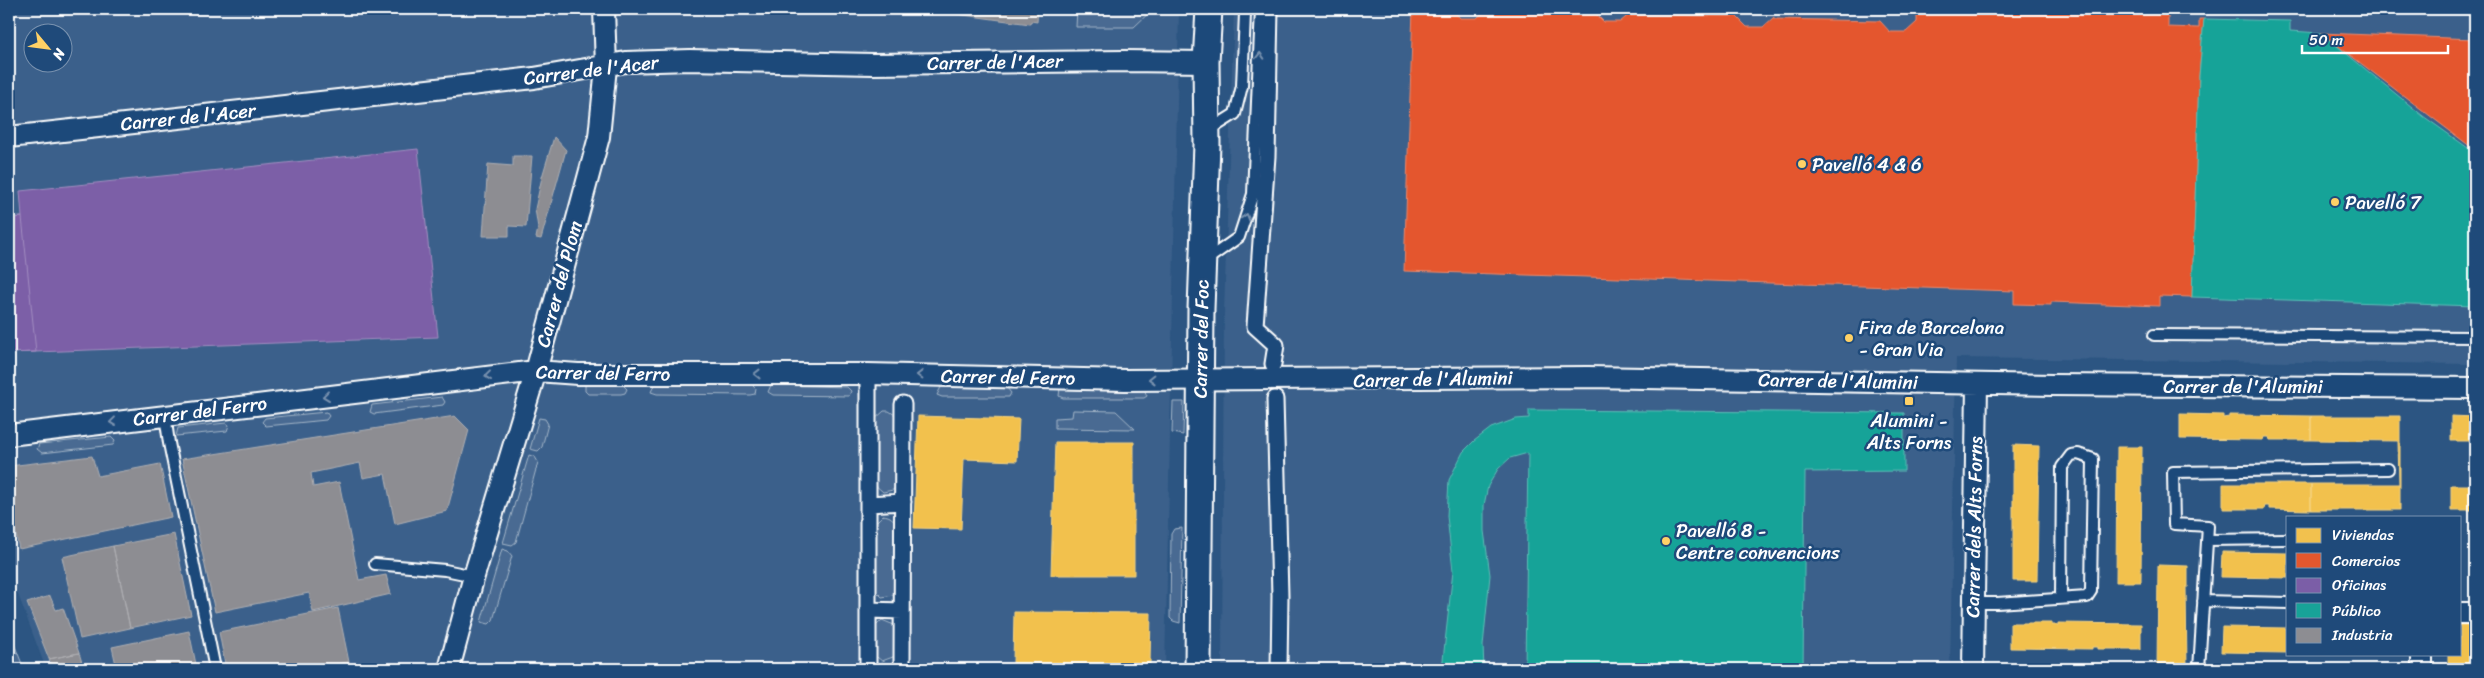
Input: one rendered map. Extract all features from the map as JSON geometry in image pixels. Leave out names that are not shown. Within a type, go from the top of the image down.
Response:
[{"type":"street","name":"Carrer del Plom","points":[[449,669],[474,576],[536,371],[599,137],[606,67],[604,9]]},
{"type":"street","name":"Carrer del Foc","points":[[1198,669],[1202,263],[1207,132],[1206,62],[1209,9]]},
{"type":"street","points":[[1270,9],[1267,156],[1255,326],[1276,345],[1273,364]]},
{"type":"street","name":"Carrer de l'Acer","points":[[9,137],[534,78],[626,62],[690,60],[873,64],[1125,60],[1206,62]]},
{"type":"street","name":"Carrer del Ferro","points":[[9,435],[536,371],[578,374],[868,374],[1125,380],[1201,378]]},
{"type":"street","points":[[868,374],[868,669]]},
{"type":"street","name":"Carrer de l'Alumini","points":[[1201,378],[1588,377],[1978,384],[2475,388]]},
{"type":"street","name":"Carrer dels Alts Forns","points":[[1973,669],[1978,384]]},
{"type":"street","points":[[1274,400],[1280,596],[1279,669]]},
{"type":"street","points":[[902,669],[903,404]]},
{"type":"street","points":[[868,504],[903,502]]},
{"type":"street","points":[[868,610],[902,611]]},
{"type":"street","points":[[2462,613],[2475,613]]},
{"type":"street","points":[[2422,656],[2422,669]]},
{"type":"lane","points":[[1202,263],[1239,237],[1252,194],[1262,9]]},
{"type":"lane","points":[[1207,132],[1235,114],[1242,86],[1245,13]]},
{"type":"lane","points":[[2154,335],[2475,337]]},
{"type":"lane","points":[[166,416],[168,444],[215,669]]},
{"type":"lane","points":[[1974,602],[1997,603],[2087,597],[2091,591],[2092,459],[2078,454],[2071,455],[2062,467],[2061,598]]},
{"type":"lane","points":[[2199,669],[2208,526],[2174,524],[2173,472],[2187,470],[2388,469]]},
{"type":"lane","points":[[2206,540],[2286,539]]},
{"type":"lane","points":[[375,564],[445,570],[474,576]]},
{"type":"lane","points":[[2203,601],[2286,603]]},
{"type":"shaded area","points":[[9,9],[1179,9],[1165,669],[46,669],[9,570]]},
{"type":"shaded area","points":[[1077,9],[1153,9],[1134,27],[1076,27]]},
{"type":"shaded area","name":"Fira de Barcelona - Gran Via","points":[[1234,9],[2475,9],[2475,364],[1956,358],[1950,669],[1222,669],[1224,314]]},
{"type":"shaded area","points":[[588,384],[623,385],[627,389],[625,393],[621,394],[588,394],[585,391],[585,386]]},
{"type":"shaded area","points":[[654,385],[752,385],[756,389],[755,394],[750,395],[657,394],[651,392]]},
{"type":"shaded area","points":[[771,385],[847,387],[851,391],[849,396],[773,395],[768,392]]},
{"type":"shaded area","points":[[941,387],[1007,388],[1011,393],[1009,397],[942,397],[937,395]]},
{"type":"shaded area","points":[[1060,388],[1144,389],[1147,396],[1144,398],[1063,398],[1059,396]]},
{"type":"shaded area","points":[[442,397],[445,402],[443,405],[374,414],[370,412],[372,405]]},
{"type":"shaded area","points":[[1173,402],[1184,402],[1183,435],[1172,433]]},
{"type":"shaded area","points":[[1073,410],[1116,411],[1135,429],[1055,428],[1055,418],[1072,417]]},
{"type":"shaded area","points":[[884,411],[889,411],[895,415],[897,484],[893,490],[883,492],[874,484],[874,420]]},
{"type":"shaded area","points":[[326,412],[329,416],[326,420],[266,426],[262,422],[265,418]]},
{"type":"shaded area","points":[[539,418],[545,419],[548,424],[542,447],[538,451],[530,449]]},
{"type":"shaded area","points":[[226,423],[229,425],[227,431],[176,436],[178,428]]},
{"type":"shaded area","points":[[111,437],[115,441],[113,445],[42,453],[37,449],[39,444]]},
{"type":"shaded area","points":[[529,455],[535,457],[538,462],[516,542],[512,545],[503,543]]},
{"type":"shaded area","points":[[883,515],[892,518],[896,526],[896,589],[893,595],[882,597],[874,589],[874,524]]},
{"type":"shaded area","points":[[1182,528],[1180,623],[1170,618],[1171,534],[1174,529]]},
{"type":"shaded area","points":[[502,549],[508,551],[512,556],[493,620],[489,624],[481,622]]},
{"type":"shaded area","points":[[882,620],[894,625],[896,641],[893,657],[882,661],[873,654],[873,629]]},
{"type":"shaded area","points":[[9,631],[24,669],[9,669]]},
{"type":"building: Viviendas","points":[[2180,414],[2223,415],[2223,418],[2229,417],[2229,415],[2311,416],[2311,440],[2270,440],[2269,437],[2264,437],[2263,440],[2180,439]]},
{"type":"building: Viviendas","points":[[918,416],[1019,419],[1017,461],[964,459],[961,529],[914,528]]},
{"type":"building: Viviendas","points":[[2311,416],[2400,416],[2400,510],[2311,510],[2311,484],[2399,484],[2398,441],[2311,440]]},
{"type":"building: Viviendas","points":[[2451,416],[2475,417],[2475,441],[2451,441]]},
{"type":"building: Viviendas","points":[[1055,442],[1134,442],[1134,575],[1051,575]]},
{"type":"building: Viviendas","points":[[2013,445],[2039,446],[2037,581],[2013,581]]},
{"type":"building: Viviendas","points":[[2117,447],[2142,447],[2141,582],[2116,582]]},
{"type":"building: Viviendas","points":[[2223,484],[2311,484],[2311,510],[2269,509],[2269,506],[2265,506],[2264,509],[2223,509]]},
{"type":"building: Viviendas","points":[[2451,485],[2475,485],[2475,510],[2451,510]]},
{"type":"building: Viviendas","points":[[2222,552],[2286,553],[2286,578],[2221,577]]},
{"type":"building: Viviendas","points":[[2158,565],[2188,566],[2188,587],[2186,587],[2187,669],[2157,669]]},
{"type":"building: Viviendas","points":[[1014,612],[1151,613],[1150,664],[1013,663]]},
{"type":"building: Viviendas","points":[[2010,623],[2052,623],[2052,625],[2058,625],[2058,623],[2141,624],[2141,649],[2098,649],[2098,647],[2092,647],[2092,649],[2010,648]]},
{"type":"building: Viviendas","points":[[2462,625],[2475,625],[2475,669],[2448,669],[2448,656],[2462,656]]},
{"type":"building: Viviendas","points":[[2222,627],[2286,628],[2286,653],[2221,652]]},
{"type":"building: Comercios","name":"Pavelló 4 & 6","points":[[1413,9],[1452,9],[1460,18],[1477,18],[1487,9],[1487,11],[1594,12],[1604,22],[1620,22],[1631,13],[1631,15],[1736,16],[1747,27],[1763,27],[1774,17],[1774,19],[1880,21],[1890,32],[1906,32],[1917,22],[1917,9],[2168,9],[2168,27],[2199,28],[2199,19],[2204,19],[2199,76],[2192,297],[2159,296],[2159,306],[2051,302],[2051,305],[2014,304],[2014,291],[1404,271]]},
{"type":"building: Comercios","points":[[2321,33],[2475,39],[2475,150]]},
{"type":"building: Oficinas","points":[[418,149],[438,337],[9,353],[9,218],[22,217],[20,191]]},
{"type":"building: Oficinas","points":[[22,217],[36,352],[9,353],[9,218]]},
{"type":"building: Público","name":"Pavelló 7","points":[[2204,19],[2290,21],[2290,31],[2321,33],[2423,116],[2475,153],[2475,306],[2192,297],[2199,76]]},
{"type":"building: Público","name":"Pavelló 8 - Centre convencions","points":[[1529,410],[1904,413],[1904,471],[1805,472],[1803,669],[1525,669],[1528,453],[1510,458],[1498,469],[1488,486],[1484,505],[1484,531],[1490,575],[1483,646],[1484,669],[1442,669],[1453,571],[1447,516],[1449,480],[1463,452],[1474,441],[1491,428],[1516,419],[1529,418]]},
{"type":"building: Industria","points":[[919,9],[1038,9],[1037,22],[1031,21],[1030,24]]},
{"type":"building: Industria","points":[[554,137],[566,150],[541,239],[536,238],[538,228],[535,209]]},
{"type":"building: Industria","points":[[513,156],[532,156],[526,227],[509,226],[509,236],[483,236],[488,164],[513,166]]},
{"type":"building: Industria","points":[[455,416],[469,430],[447,511],[395,524],[385,474],[363,478],[360,463],[311,473],[313,487],[339,482],[359,580],[386,575],[391,594],[313,612],[309,593],[215,612],[182,459]]},
{"type":"building: Industria","points":[[92,456],[98,476],[160,464],[171,517],[19,549],[9,501],[9,466]]},
{"type":"building: Industria","points":[[174,534],[191,615],[130,628],[113,546]]},
{"type":"building: Industria","points":[[113,546],[130,628],[80,639],[62,557]]},
{"type":"building: Industria","points":[[50,596],[56,610],[63,608],[79,653],[49,659],[27,603]]},
{"type":"building: Industria","points":[[338,608],[349,662],[311,669],[226,669],[219,632]]},
{"type":"building: Industria","points":[[189,631],[197,669],[117,669],[112,647]]},
{"type":"building: Industria","points":[[79,653],[84,669],[53,669],[49,659]]},
{"type":"building: Industria","points":[[349,662],[350,669],[311,669]]},
{"type":"place","name":"Pavelló 4 & 6","points":[[1802,164]]},
{"type":"place","name":"Pavelló 7","points":[[2335,202]]},
{"type":"place","name":"Fira de Barcelona - Gran Via","points":[[1849,338]]},
{"type":"place","name":"Alumini - Alts Forns","points":[[1909,401]]},
{"type":"place","name":"Pavelló 8 - Centre convencions","points":[[1666,541]]}]
